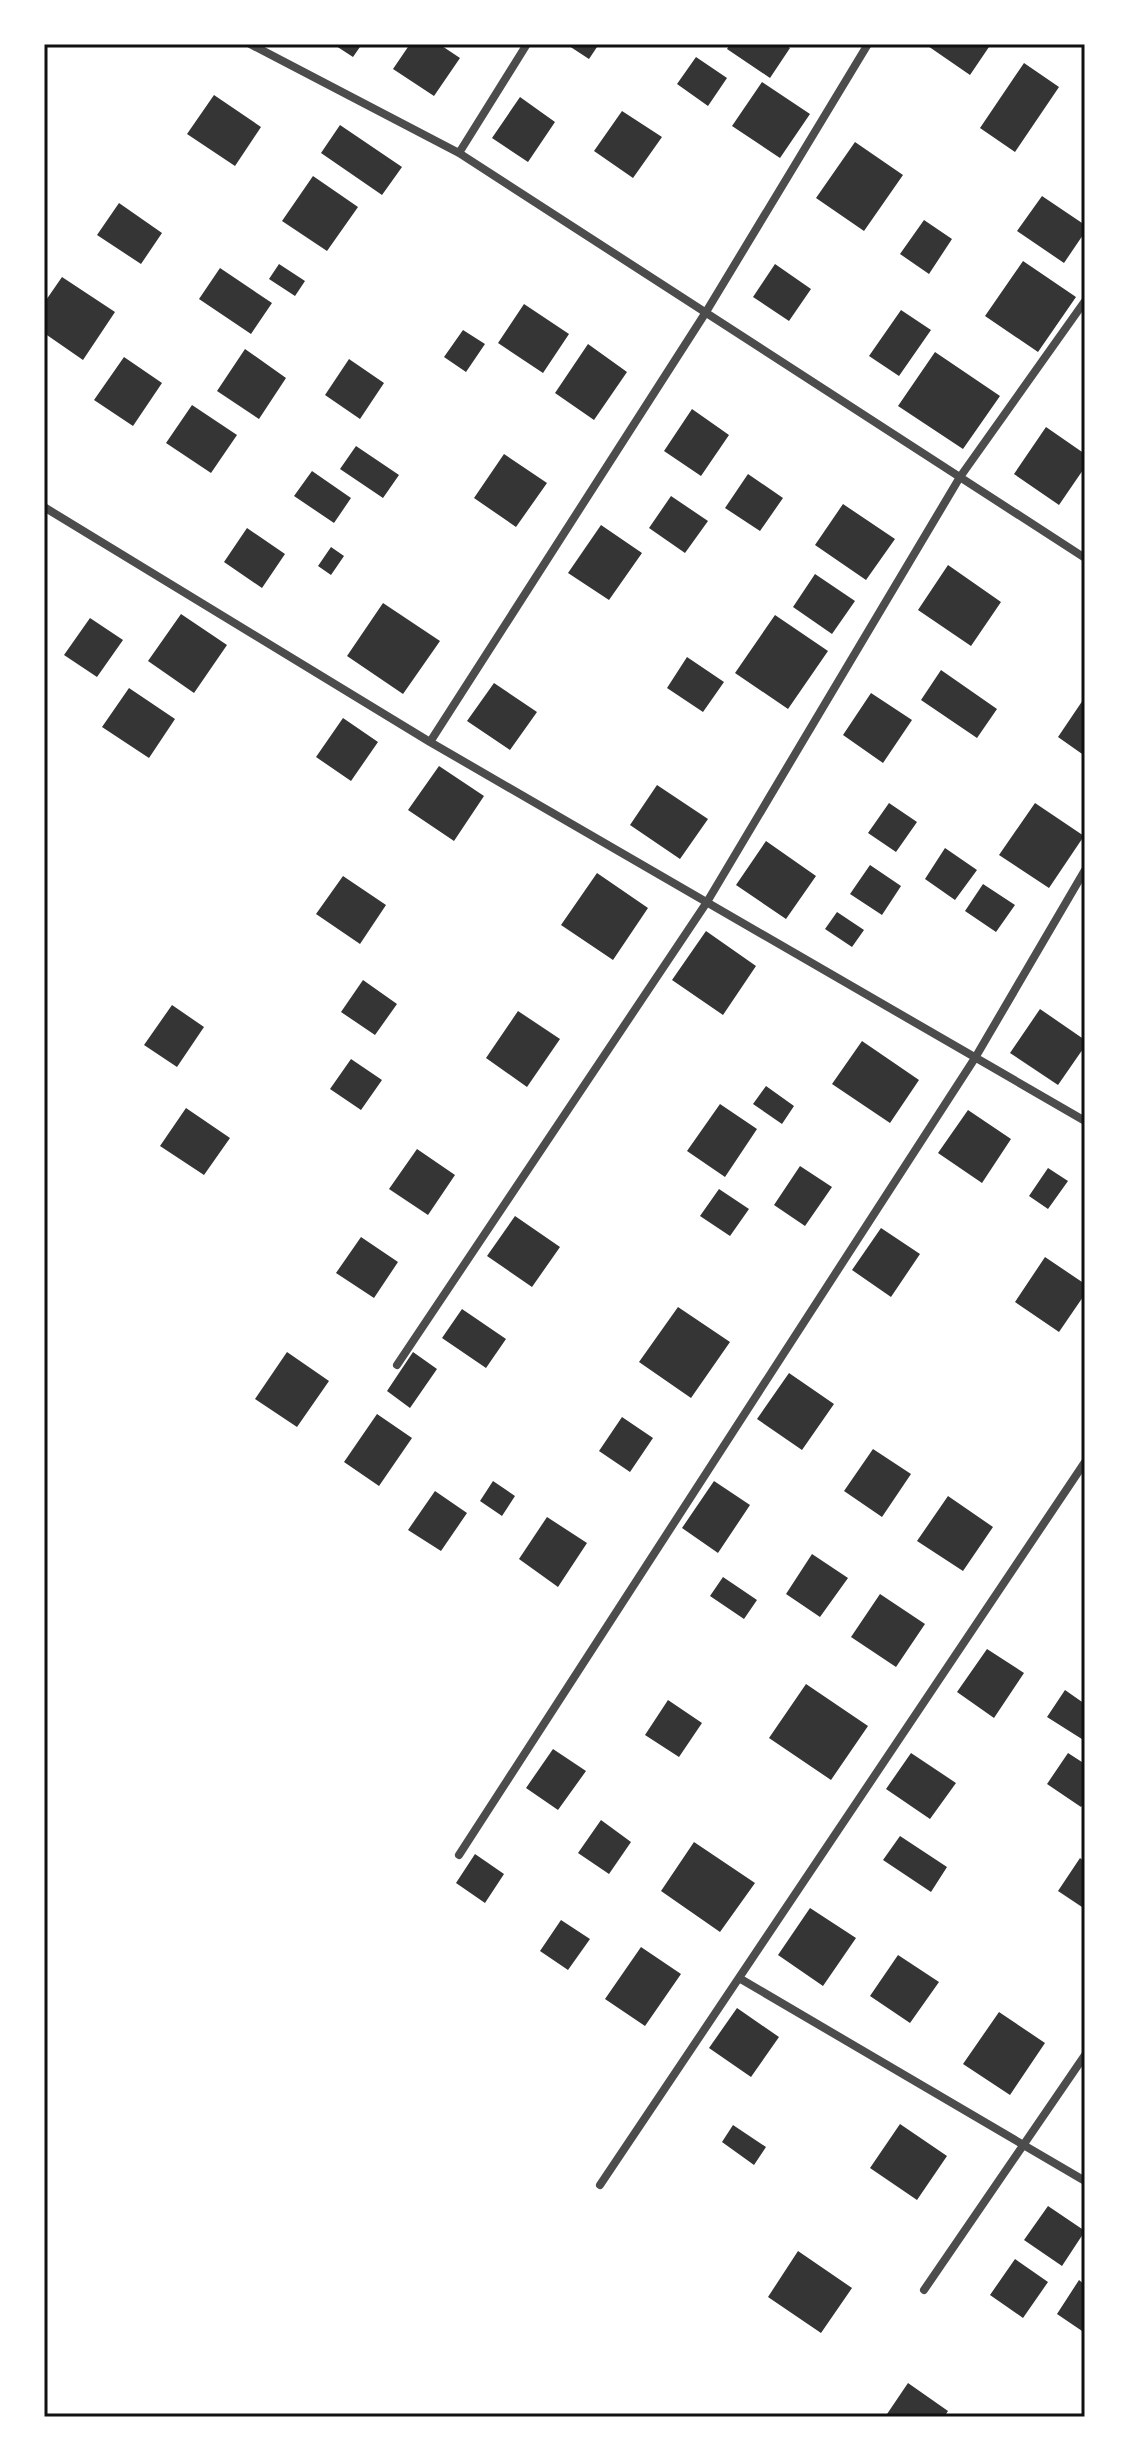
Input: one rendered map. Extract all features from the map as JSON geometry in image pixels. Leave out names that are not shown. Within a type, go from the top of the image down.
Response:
[{"type":"street","points":[[250,44],[459,153],[1085,558]]},
{"type":"street","points":[[459,153],[527,44]]},
{"type":"street","points":[[430,742],[706,312],[868,44]]},
{"type":"street","points":[[397,1365],[707,902],[960,477],[1085,301]]},
{"type":"street","points":[[44,507],[430,742],[1085,1121]]},
{"type":"street","points":[[459,1855],[975,1058],[1085,870]]},
{"type":"street","points":[[600,2185],[1085,1462]]},
{"type":"street","points":[[739,1978],[1085,2181]]},
{"type":"street","points":[[924,2290],[1085,2055]]},
{"type":"building","points":[[333,44],[362,44],[353,57]]},
{"type":"building","points":[[410,44],[439,44],[460,58],[434,96],[393,69]]},
{"type":"building","points":[[566,44],[599,44],[589,59]]},
{"type":"building","points":[[730,44],[784,44],[790,48],[770,78],[727,49]]},
{"type":"building","points":[[925,44],[991,44],[970,75]]},
{"type":"building","points":[[696,57],[727,78],[708,106],[677,84]]},
{"type":"building","points":[[1024,63],[1059,87],[1015,152],[980,128]]},
{"type":"building","points":[[762,82],[810,114],[780,158],[732,126]]},
{"type":"building","points":[[214,95],[261,127],[235,166],[187,134]]},
{"type":"building","points":[[520,97],[555,122],[528,162],[492,138]]},
{"type":"building","points":[[622,111],[662,137],[633,178],[594,151]]},
{"type":"building","points":[[340,125],[402,167],[382,195],[321,153]]},
{"type":"building","points":[[855,142],[903,175],[864,231],[816,198]]},
{"type":"building","points":[[313,176],[358,207],[327,251],[282,221]]},
{"type":"building","points":[[1042,196],[1085,225],[1085,232],[1064,263],[1017,231]]},
{"type":"building","points":[[119,203],[162,233],[141,264],[97,235]]},
{"type":"building","points":[[924,220],[952,239],[929,274],[900,254]]},
{"type":"building","points":[[1023,261],[1076,297],[1038,352],[985,316]]},
{"type":"building","points":[[279,264],[305,281],[295,296],[269,279]]},
{"type":"building","points":[[775,264],[811,289],[789,321],[753,297]]},
{"type":"building","points":[[220,268],[272,303],[251,334],[199,299]]},
{"type":"building","points":[[62,277],[115,312],[83,360],[44,333],[44,303]]},
{"type":"building","points":[[524,304],[569,334],[543,373],[498,343]]},
{"type":"building","points":[[901,310],[931,330],[899,376],[869,356]]},
{"type":"building","points":[[463,330],[485,344],[466,372],[444,357]]},
{"type":"building","points":[[588,344],[627,372],[594,420],[555,393]]},
{"type":"building","points":[[245,349],[286,378],[259,419],[217,391]]},
{"type":"building","points":[[935,352],[1000,396],[963,449],[898,406]]},
{"type":"building","points":[[124,357],[162,383],[133,426],[94,400]]},
{"type":"building","points":[[349,359],[384,383],[360,419],[325,395]]},
{"type":"building","points":[[192,405],[237,435],[211,473],[166,443]]},
{"type":"building","points":[[692,409],[729,435],[701,476],[664,451]]},
{"type":"building","points":[[1046,427],[1085,454],[1085,467],[1059,505],[1014,474]]},
{"type":"building","points":[[356,446],[399,475],[383,498],[340,469]]},
{"type":"building","points":[[504,454],[547,483],[516,527],[474,498]]},
{"type":"building","points":[[312,471],[351,498],[334,523],[294,496]]},
{"type":"building","points":[[748,474],[783,498],[760,531],[725,508]]},
{"type":"building","points":[[671,496],[708,521],[685,553],[649,528]]},
{"type":"building","points":[[843,504],[895,539],[866,580],[815,545]]},
{"type":"building","points":[[601,525],[642,553],[609,600],[568,573]]},
{"type":"building","points":[[247,528],[285,554],[262,588],[224,562]]},
{"type":"building","points":[[331,547],[344,556],[331,575],[318,566]]},
{"type":"building","points":[[948,565],[1001,602],[971,646],[918,610]]},
{"type":"building","points":[[815,574],[855,601],[832,634],[793,607]]},
{"type":"building","points":[[383,603],[440,641],[403,694],[347,656]]},
{"type":"building","points":[[181,614],[227,645],[194,693],[148,661]]},
{"type":"building","points":[[775,615],[828,651],[788,709],[735,673]]},
{"type":"building","points":[[90,618],[123,640],[97,677],[64,655]]},
{"type":"building","points":[[687,657],[724,682],[703,712],[667,688]]},
{"type":"building","points":[[941,670],[997,709],[977,738],[921,700]]},
{"type":"building","points":[[494,683],[537,712],[510,750],[467,721]]},
{"type":"building","points":[[129,688],[175,719],[149,758],[102,727]]},
{"type":"building","points":[[871,693],[912,720],[883,763],[843,735]]},
{"type":"building","points":[[1085,697],[1085,756],[1058,737]]},
{"type":"building","points":[[343,718],[378,742],[351,781],[316,757]]},
{"type":"building","points":[[439,766],[484,796],[454,841],[408,810]]},
{"type":"building","points":[[657,785],[708,819],[680,859],[630,825]]},
{"type":"building","points":[[889,803],[917,822],[896,852],[868,833]]},
{"type":"building","points":[[1035,803],[1084,836],[1049,888],[999,855]]},
{"type":"building","points":[[766,841],[816,876],[786,919],[736,885]]},
{"type":"building","points":[[945,848],[977,870],[955,900],[925,879]]},
{"type":"building","points":[[870,865],[901,886],[882,915],[850,894]]},
{"type":"building","points":[[597,873],[648,908],[613,960],[561,925]]},
{"type":"building","points":[[343,876],[386,905],[360,944],[316,914]]},
{"type":"building","points":[[983,884],[1015,905],[996,932],[965,911]]},
{"type":"building","points":[[837,912],[864,930],[852,947],[825,929]]},
{"type":"building","points":[[706,931],[756,966],[723,1015],[672,980]]},
{"type":"building","points":[[363,980],[397,1004],[375,1035],[341,1012]]},
{"type":"building","points":[[172,1005],[204,1027],[177,1067],[144,1045]]},
{"type":"building","points":[[1040,1009],[1085,1040],[1085,1046],[1058,1085],[1010,1053]]},
{"type":"building","points":[[518,1011],[560,1039],[527,1087],[486,1058]]},
{"type":"building","points":[[862,1041],[919,1080],[890,1123],[832,1084]]},
{"type":"building","points":[[351,1059],[382,1080],[361,1110],[330,1089]]},
{"type":"building","points":[[766,1086],[794,1106],[782,1124],[753,1104]]},
{"type":"building","points":[[720,1104],[757,1129],[725,1177],[687,1151]]},
{"type":"building","points":[[186,1108],[230,1138],[204,1175],[160,1146]]},
{"type":"building","points":[[968,1110],[1011,1139],[982,1183],[938,1153]]},
{"type":"building","points":[[417,1149],[455,1175],[428,1215],[389,1189]]},
{"type":"building","points":[[800,1166],[832,1187],[805,1226],[774,1205]]},
{"type":"building","points":[[1048,1168],[1068,1181],[1048,1209],[1029,1196]]},
{"type":"building","points":[[719,1189],[749,1209],[730,1236],[700,1216]]},
{"type":"building","points":[[515,1216],[560,1247],[532,1287],[487,1256]]},
{"type":"building","points":[[881,1228],[920,1254],[891,1297],[852,1270]]},
{"type":"building","points":[[361,1237],[398,1262],[374,1298],[336,1273]]},
{"type":"building","points":[[1045,1257],[1085,1284],[1085,1294],[1059,1332],[1015,1302]]},
{"type":"building","points":[[678,1307],[730,1342],[691,1398],[639,1362]]},
{"type":"building","points":[[462,1309],[506,1339],[486,1368],[442,1338]]},
{"type":"building","points":[[287,1352],[329,1381],[297,1427],[255,1399]]},
{"type":"building","points":[[413,1352],[437,1369],[410,1408],[387,1391]]},
{"type":"building","points":[[789,1373],[834,1404],[802,1450],[757,1419]]},
{"type":"building","points":[[377,1414],[412,1438],[379,1486],[344,1462]]},
{"type":"building","points":[[622,1417],[653,1438],[630,1472],[599,1451]]},
{"type":"building","points":[[873,1449],[911,1474],[882,1517],[844,1491]]},
{"type":"building","points":[[493,1481],[515,1496],[502,1516],[480,1501]]},
{"type":"building","points":[[714,1481],[750,1505],[718,1553],[682,1528]]},
{"type":"building","points":[[435,1491],[467,1513],[441,1551],[408,1530]]},
{"type":"building","points":[[948,1496],[993,1527],[963,1571],[917,1541]]},
{"type":"building","points":[[547,1517],[587,1543],[558,1587],[519,1559]]},
{"type":"building","points":[[812,1554],[848,1578],[820,1617],[786,1594]]},
{"type":"building","points":[[723,1577],[757,1600],[744,1619],[710,1596]]},
{"type":"building","points":[[880,1594],[925,1624],[896,1667],[851,1637]]},
{"type":"building","points":[[987,1649],[1024,1673],[994,1718],[957,1692]]},
{"type":"building","points":[[806,1684],[868,1726],[831,1780],[769,1738]]},
{"type":"building","points":[[1065,1690],[1085,1704],[1085,1741],[1047,1717]]},
{"type":"building","points":[[668,1700],[702,1723],[679,1757],[645,1735]]},
{"type":"building","points":[[553,1749],[586,1771],[558,1810],[526,1788]]},
{"type":"building","points":[[911,1753],[956,1783],[930,1819],[886,1789]]},
{"type":"building","points":[[1068,1753],[1085,1764],[1085,1801],[1081,1807],[1047,1784]]},
{"type":"building","points":[[601,1820],[631,1842],[609,1874],[578,1853]]},
{"type":"building","points":[[900,1836],[947,1867],[931,1892],[883,1860]]},
{"type":"building","points":[[694,1842],[755,1883],[720,1932],[661,1891]]},
{"type":"building","points":[[475,1854],[504,1874],[485,1903],[456,1883]]},
{"type":"building","points":[[1080,1858],[1085,1862],[1085,1909],[1058,1891]]},
{"type":"building","points":[[810,1908],[856,1938],[823,1986],[778,1955]]},
{"type":"building","points":[[561,1920],[590,1939],[568,1970],[540,1951]]},
{"type":"building","points":[[641,1947],[681,1974],[645,2026],[605,1999]]},
{"type":"building","points":[[898,1955],[939,1982],[910,2023],[870,1996]]},
{"type":"building","points":[[737,2008],[779,2037],[751,2077],[709,2048]]},
{"type":"building","points":[[999,2012],[1045,2043],[1010,2095],[963,2064]]},
{"type":"building","points":[[900,2124],[947,2156],[917,2200],[870,2168]]},
{"type":"building","points":[[733,2125],[766,2147],[754,2165],[722,2142]]},
{"type":"building","points":[[1048,2206],[1085,2231],[1062,2266],[1024,2240]]},
{"type":"building","points":[[798,2251],[852,2288],[821,2333],[768,2297]]},
{"type":"building","points":[[1015,2259],[1048,2282],[1023,2318],[990,2295]]},
{"type":"building","points":[[1079,2280],[1085,2285],[1085,2333],[1057,2314]]},
{"type":"building","points":[[908,2383],[948,2411],[944,2417],[885,2417]]}]
